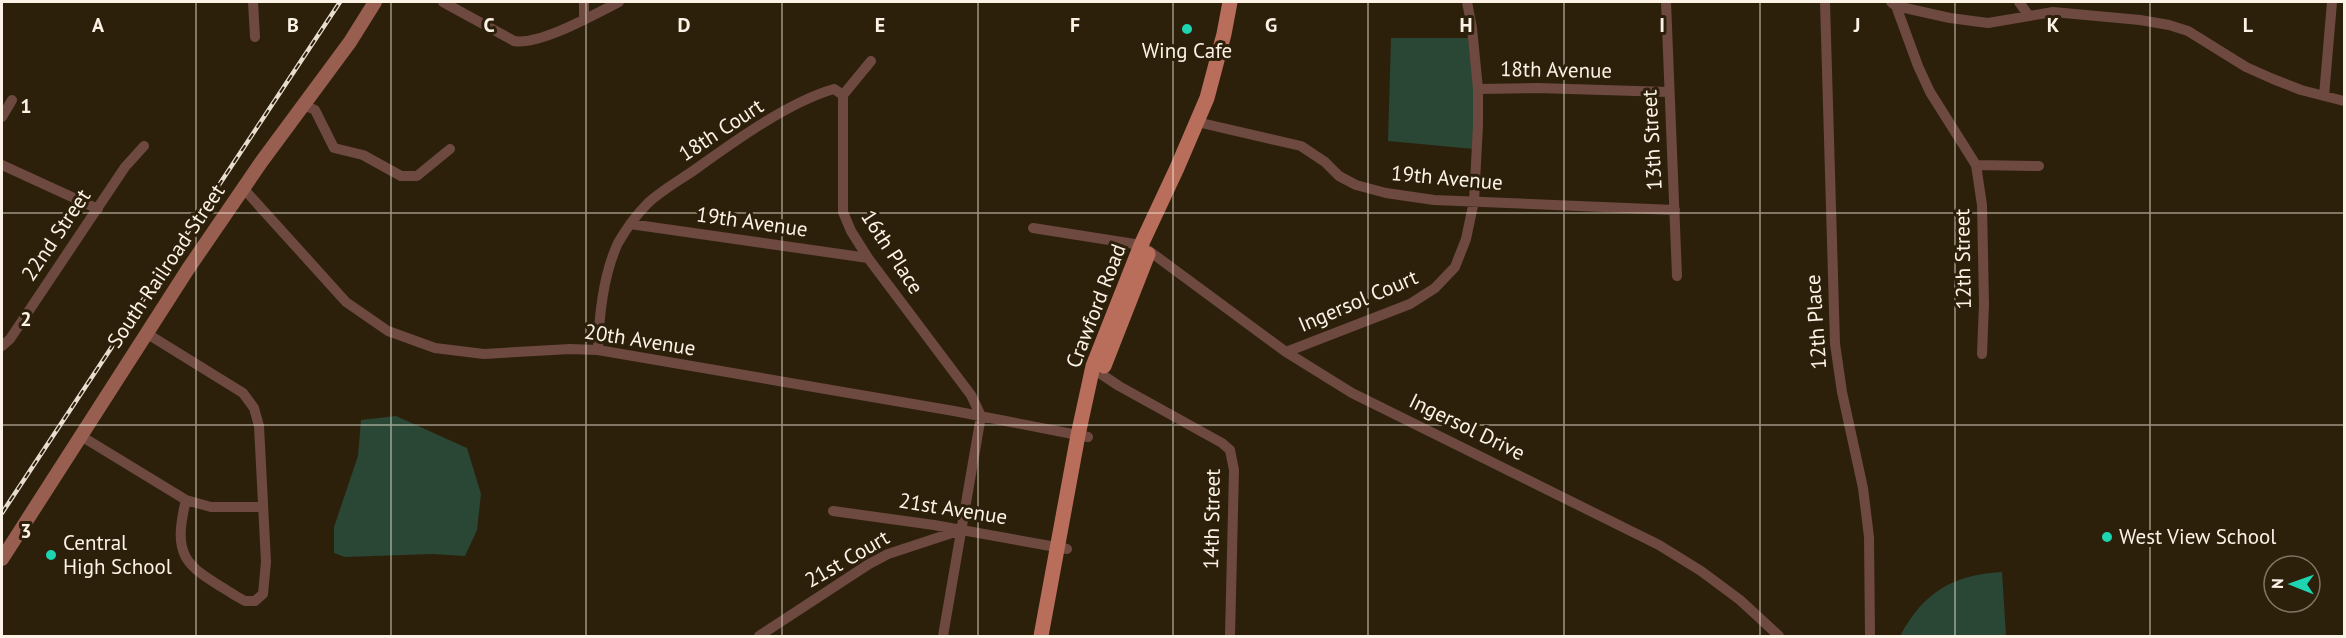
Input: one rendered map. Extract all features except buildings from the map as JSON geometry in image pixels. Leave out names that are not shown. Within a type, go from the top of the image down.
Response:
[{"type":"main road","name":"Crawford Road","points":[[1201,124],[1230,2]]},
{"type":"main road","name":"Crawford Road","points":[[1041,636],[1062,548],[1097,370],[1145,248],[1226,68],[1240,2]]},
{"type":"main road","name":"Crawford Road","points":[[1050,636],[1062,548]]},
{"type":"street","points":[[253,2],[255,37]]},
{"type":"street","name":"South Railroad Street","points":[[2,560],[146,333],[243,188],[350,42],[375,2]]},
{"type":"street","points":[[443,2],[514,41],[524,43],[542,38],[619,2]]},
{"type":"street","points":[[584,2],[584,18]]},
{"type":"street","name":"Ingersol Court","points":[[1286,352],[1410,304],[1435,288],[1455,267],[1466,238],[1474,201],[1478,89],[1467,2]]},
{"type":"street","name":"13th Street","points":[[1666,2],[1677,276]]},
{"type":"street","name":"12th Place","points":[[1825,2],[1835,344],[1842,392],[1863,488],[1869,537],[1870,636]]},
{"type":"street","points":[[2019,2],[2030,16]]},
{"type":"street","points":[[2324,96],[2332,2]]},
{"type":"street","points":[[1893,4],[1950,18],[1988,23],[2062,13],[2169,25],[2188,32],[2246,67],[2273,79],[2344,101]]},
{"type":"street","points":[[1893,4],[1917,66],[1930,92],[1976,165],[2039,166]]},
{"type":"street","points":[[843,95],[871,61]]},
{"type":"street","name":"18th Avenue","points":[[1478,89],[1537,88],[1669,92]]},
{"type":"street","name":"18th Court","points":[[598,350],[601,309],[618,243],[648,203],[752,131],[823,92],[834,89],[843,95]]},
{"type":"street","name":"16th Place","points":[[843,95],[843,212],[851,231],[868,258],[971,395],[981,416]]},
{"type":"street","points":[[2,117],[12,100]]},
{"type":"street","points":[[304,105],[315,110],[334,148],[363,155],[401,176],[417,176],[450,149]]},
{"type":"street","name":"19th Avenue","points":[[1201,124],[1301,146],[1325,162],[1339,176],[1356,185],[1386,193],[1434,200],[1675,210]]},
{"type":"street","name":"22nd Street","points":[[2,346],[10,339],[125,167],[144,146]]},
{"type":"street","points":[[2,165],[98,209]]},
{"type":"street","name":"12th Street","points":[[1976,165],[1982,205],[1984,303],[1982,354]]},
{"type":"street","name":"20th Avenue","points":[[243,188],[346,302],[388,331],[435,348],[484,354],[570,349],[598,350],[981,416],[1083,436]]},
{"type":"street","name":"19th Avenue","points":[[630,224],[868,258]]},
{"type":"street","points":[[1033,228],[1145,248]]},
{"type":"street","name":"Ingersol Drive","points":[[1145,248],[1286,352],[1352,393],[1659,545],[1701,571],[1740,600],[1779,636]]},
{"type":"street","points":[[146,333],[243,393],[254,408],[259,426],[265,533],[265,583],[263,594],[255,601],[245,601],[195,569],[182,553],[181,522],[186,500]]},
{"type":"street","name":"14th Street","points":[[1097,370],[1202,425],[1230,450],[1233,460],[1230,636]]},
{"type":"street","points":[[943,636],[981,416]]},
{"type":"street","points":[[81,436],[186,500],[211,507],[262,507]]},
{"type":"street","name":"21st Avenue","points":[[833,511],[963,530],[1062,548]]},
{"type":"street","name":"21st Court","points":[[759,636],[888,554],[963,530]]},
{"type":"green space","points":[[1391,38],[1468,38],[1474,91],[1474,149],[1388,141]]},
{"type":"green space","points":[[396,416],[467,448],[481,494],[477,530],[465,556],[432,554],[345,557],[334,553],[334,527],[358,456],[361,420]]},
{"type":"green space","points":[[2002,572],[2006,636],[1900,636],[1919,608],[1941,589],[1968,577]]},
{"type":"railway","points":[[2,513],[340,2]]},
{"type":"place","name":"Wing Cafe","points":[[1187,29]]},
{"type":"place","name":"West View School","points":[[2107,537]]},
{"type":"place","name":"Central High School","points":[[51,555]]}]
